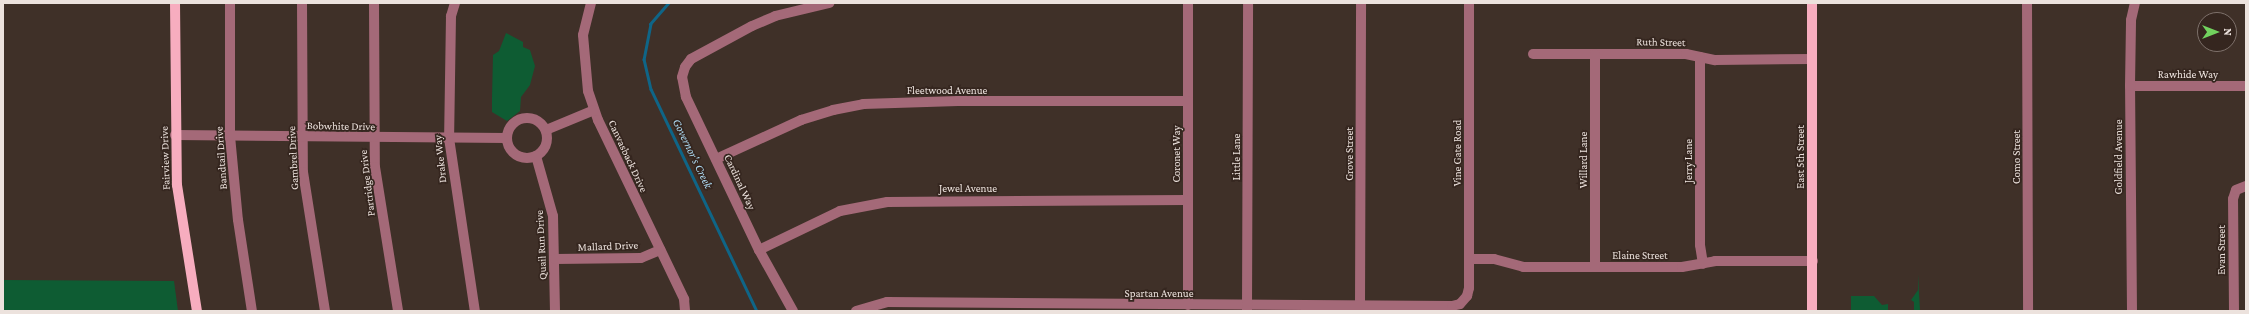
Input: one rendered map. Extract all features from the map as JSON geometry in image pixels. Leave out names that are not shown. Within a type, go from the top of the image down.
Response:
[{"type":"main road","name":"Fairview Drive","points":[[175,3],[175,135],[180,213],[197,311]]},
{"type":"main road","name":"East 5th Street","points":[[1812,3],[1812,311]]},
{"type":"street","name":"Bandtail Drive","points":[[230,3],[230,136],[238,220],[252,311]]},
{"type":"street","name":"Gambrel Drive","points":[[302,3],[303,172],[325,311]]},
{"type":"street","name":"Partridge Drive","points":[[374,3],[376,167],[398,311]]},
{"type":"street","name":"Drake Way","points":[[455,3],[451,16],[449,138],[475,311]]},
{"type":"street","name":"Canvasback Drive","points":[[591,3],[583,48],[585,80],[594,110],[684,299],[685,311]]},
{"type":"street","points":[[807,5],[829,3]]},
{"type":"street","name":"Coronet Way","points":[[1188,3],[1188,305]]},
{"type":"street","name":"Little Lane","points":[[1247,308],[1248,3]]},
{"type":"street","name":"Grove Street","points":[[1360,306],[1361,3]]},
{"type":"street","name":"Vine Gate Road","points":[[1463,301],[1468,292],[1469,259],[1469,3]]},
{"type":"street","name":"Como Street","points":[[2027,3],[2028,311]]},
{"type":"street","name":"Goldfield Avenue","points":[[2132,311],[2130,86],[2131,20],[2135,3]]},
{"type":"street","name":"Cardinal Way","points":[[793,311],[759,250],[684,90],[682,77],[689,61],[752,26],[807,5]]},
{"type":"street","name":"Ruth Street","points":[[1533,54],[1686,54],[1700,57],[1812,59]]},
{"type":"street","name":"Willard Lane","points":[[1595,54],[1595,267]]},
{"type":"street","name":"Jerry Lane","points":[[1700,57],[1700,245],[1703,264]]},
{"type":"street","name":"Rawhide Way","points":[[2130,86],[2246,86]]},
{"type":"street","name":"Fleetwood Avenue","points":[[716,159],[801,120],[863,104],[935,102],[1188,101]]},
{"type":"street","points":[[546,130],[594,110]]},
{"type":"street","points":[[523,118],[536,120],[546,130],[545,148],[536,156],[529,158],[516,155],[508,145],[506,138],[511,125],[523,118]]},
{"type":"street","name":"Bobwhite Drive","points":[[175,135],[303,138],[506,138]]},
{"type":"street","name":"Quail Run Drive","points":[[536,156],[553,216],[555,311]]},
{"type":"street","name":"Evan Street","points":[[2234,311],[2233,199],[2236,190],[2246,186]]},
{"type":"street","name":"Jewel Avenue","points":[[759,250],[840,211],[887,202],[1188,200]]},
{"type":"street","name":"Mallard Drive","points":[[555,259],[642,258],[660,250]]},
{"type":"street","name":"Elaine Street","points":[[1469,259],[1494,259],[1517,266],[1595,267],[1682,267],[1715,261],[1813,261]]},
{"type":"street","name":"Spartan Avenue","points":[[856,311],[887,302],[1188,305],[1247,308],[1452,306],[1463,301]]},
{"type":"green space","points":[[506,33],[523,42],[523,47],[530,50],[535,66],[530,85],[521,97],[520,111],[507,121],[492,112],[493,55],[499,51]]},
{"type":"green space","points":[[1918,274],[1920,311],[1914,311],[1914,302],[1911,300],[1918,290]]},
{"type":"green space","points":[[3,280],[174,281],[178,311],[3,311]]},
{"type":"green space","points":[[1851,296],[1874,296],[1882,305],[1888,304],[1888,311],[1851,311]]},
{"type":"waterway","name":"Governor's Creek","points":[[669,3],[651,24],[644,59],[651,89],[757,311]]}]
